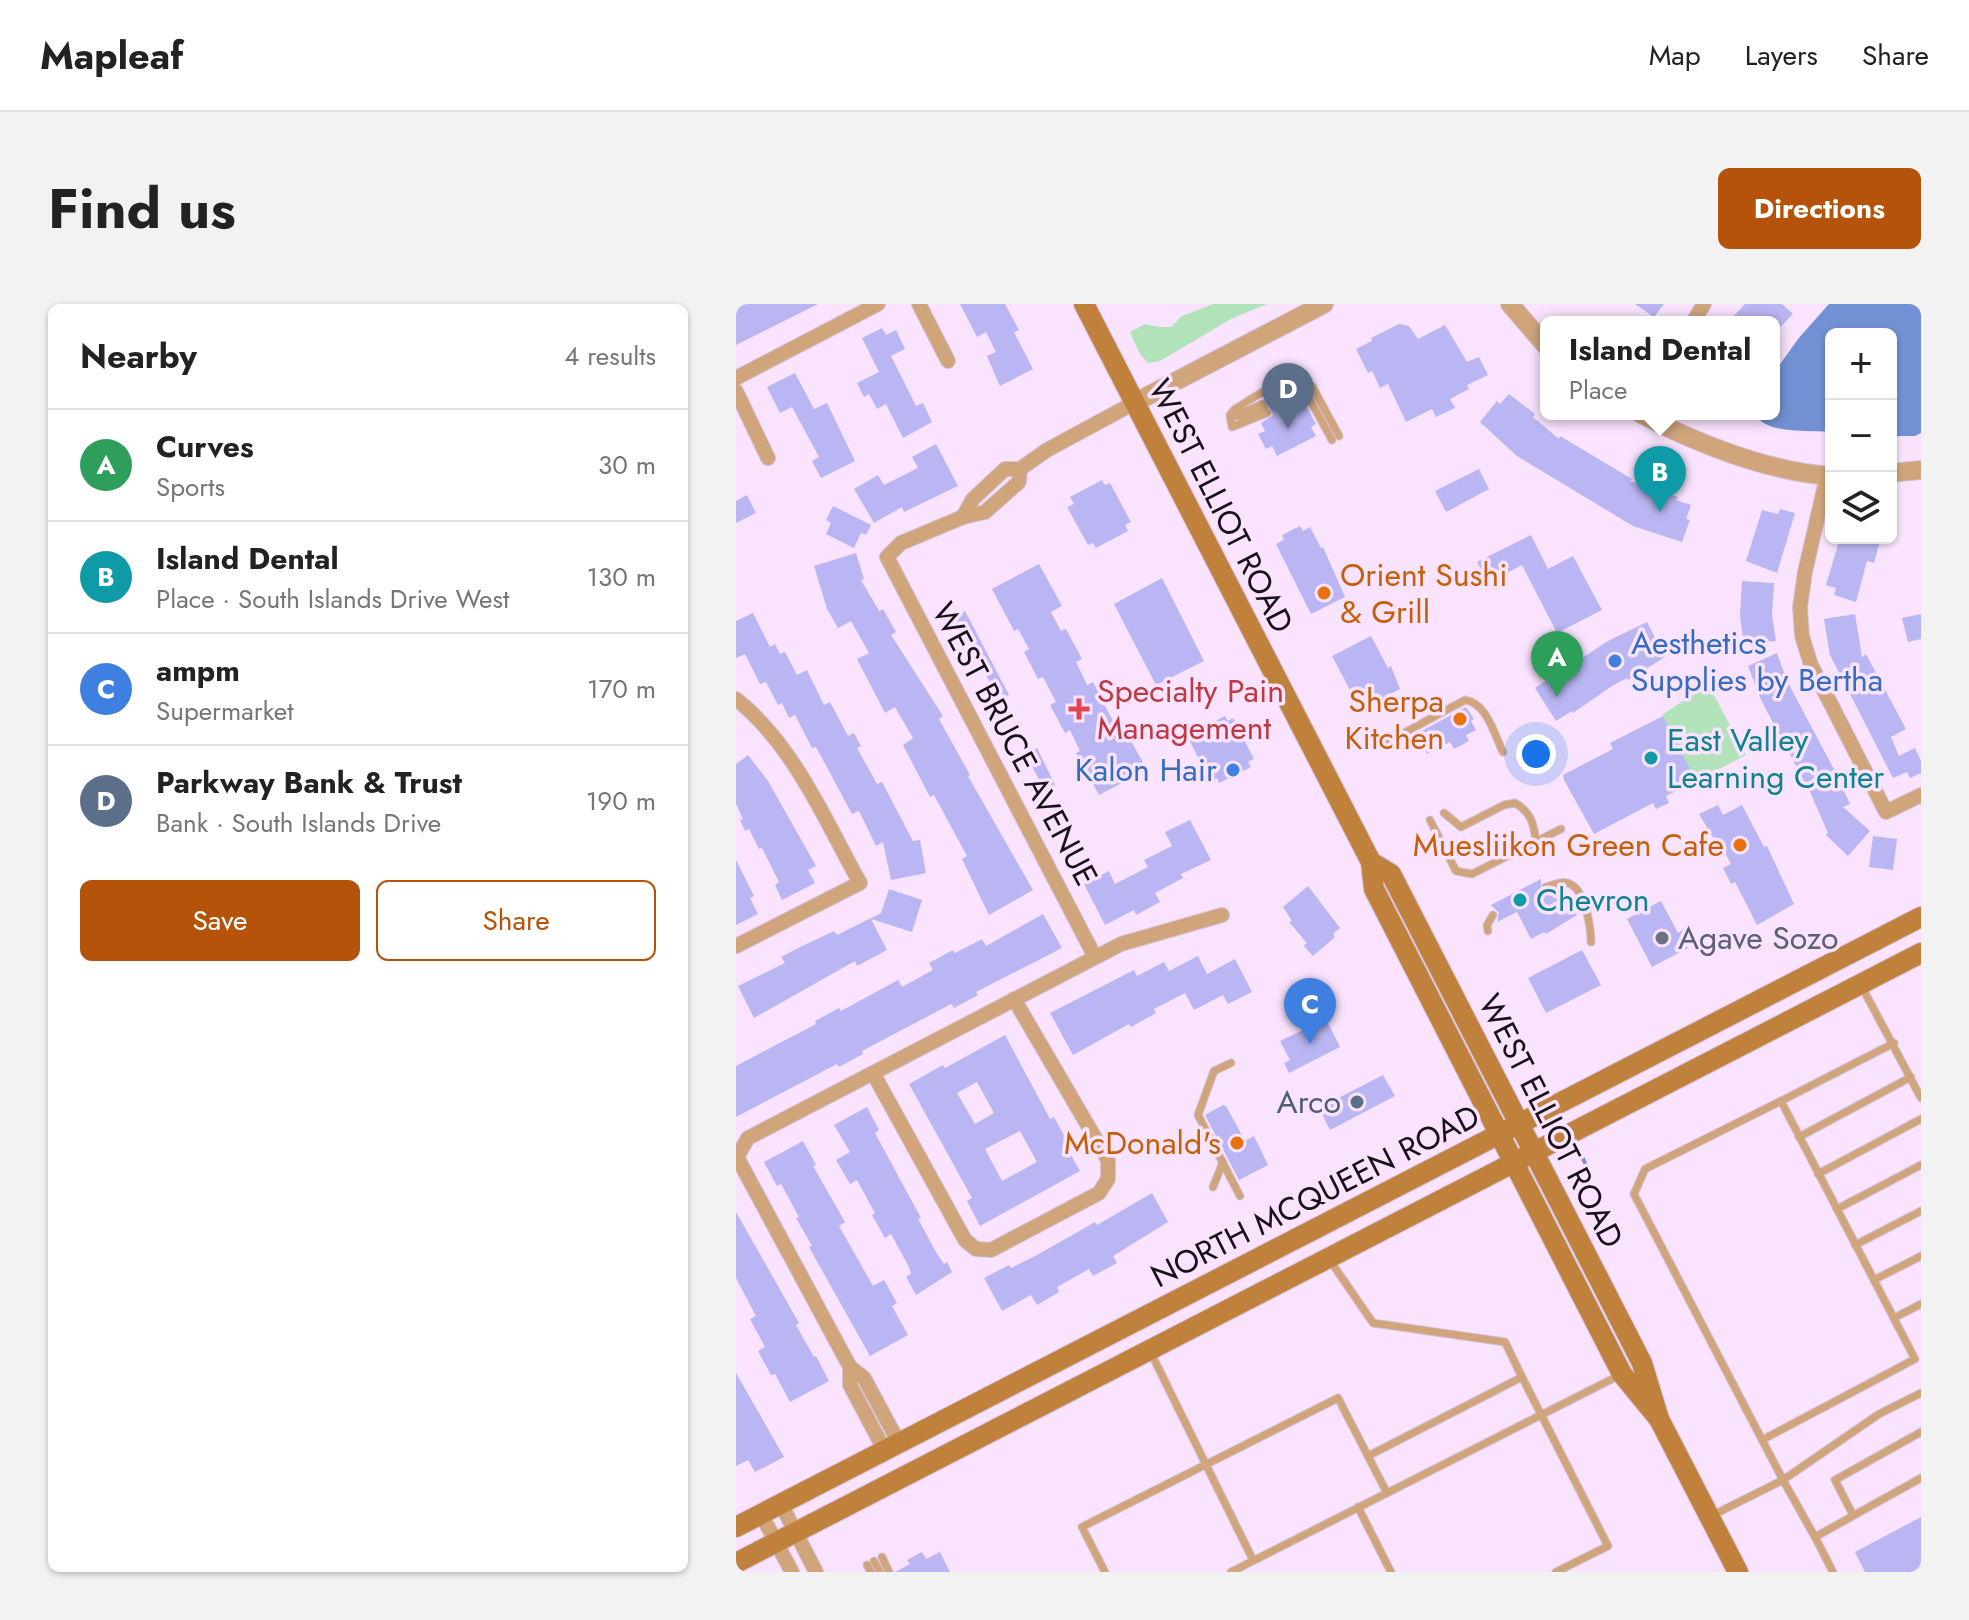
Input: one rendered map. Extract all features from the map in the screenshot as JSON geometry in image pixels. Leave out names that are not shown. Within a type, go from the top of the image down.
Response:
[{"type":"main road","name":"WEST ELLIOT ROAD","points":[[1084,304],[1371,862],[1374,889],[1622,1374],[1659,1419]]},
{"type":"main road","name":"WEST ELLIOT ROAD","points":[[1371,862],[1391,874],[1535,1152],[1642,1363],[1659,1419],[1738,1572]]},
{"type":"main road","name":"NORTH MCQUEEN ROAD","points":[[736,1527],[1921,917]]},
{"type":"main road","name":"NORTH MCQUEEN ROAD","points":[[736,1563],[1921,953]]},
{"type":"main road","points":[[1838,960],[1860,985]]},
{"type":"main road","points":[[1136,1322],[1150,1350]]},
{"type":"street","points":[[736,378],[878,304]]},
{"type":"street","points":[[919,304],[948,361]]},
{"type":"street","points":[[963,517],[981,492],[1005,469],[1020,469],[1047,450],[1324,304]]},
{"type":"street","points":[[1510,304],[1540,339]]},
{"type":"street","points":[[736,391],[768,458]]},
{"type":"street","points":[[1652,420],[1713,448],[1756,461],[1825,475]]},
{"type":"street","points":[[963,517],[985,512],[994,505],[1019,482],[1020,469]]},
{"type":"street","points":[[1897,472],[1921,470]]},
{"type":"street","points":[[981,492],[994,505]]},
{"type":"street","points":[[1825,492],[1805,572],[1800,607],[1802,636],[1811,665],[1886,812],[1921,795]]},
{"type":"street","name":"WEST BRUCE AVENUE","points":[[963,517],[901,543],[887,557],[1095,957]]},
{"type":"street","points":[[736,699],[779,743],[805,783],[860,883],[736,946]]},
{"type":"street","points":[[892,1447],[870,1389],[864,1378],[850,1367],[737,1157],[748,1138],[1121,944],[1222,915]]},
{"type":"street","points":[[873,1073],[965,1240],[976,1249],[991,1250],[1005,1243],[1099,1193],[1108,1179],[1108,1160],[1014,999]]},
{"type":"street","points":[[850,1367],[850,1385],[892,1447]]},
{"type":"street","points":[[856,1396],[870,1389]]},
{"type":"street","points":[[781,1504],[816,1572]]},
{"type":"street","points":[[761,1514],[792,1572]]},
{"type":"lane","points":[[1264,408],[1231,423],[1235,409],[1296,379],[1312,386],[1336,438],[1305,394],[1280,400]]},
{"type":"lane","points":[[1389,741],[1465,700],[1472,701],[1483,710],[1503,752]]},
{"type":"lane","points":[[1444,813],[1461,827],[1504,805],[1515,803],[1526,809],[1534,825],[1536,842]]},
{"type":"lane","points":[[1430,820],[1456,871],[1472,874],[1561,829]]},
{"type":"lane","points":[[1546,887],[1569,882],[1575,887],[1589,919],[1591,942]]},
{"type":"lane","points":[[1488,931],[1487,925],[1493,915]]},
{"type":"lane","points":[[1860,985],[1921,1098]]},
{"type":"lane","points":[[1833,1572],[1634,1194],[1645,1169],[1894,1043]]},
{"type":"lane","points":[[1231,1063],[1214,1071],[1198,1115],[1240,1196]]},
{"type":"lane","points":[[1799,1137],[1911,1077]]},
{"type":"lane","points":[[1762,1440],[1918,1357],[1894,1318],[1781,1101]]},
{"type":"lane","points":[[1818,1174],[1921,1119]]},
{"type":"lane","points":[[1213,1187],[1223,1162]]},
{"type":"lane","points":[[1837,1209],[1921,1165]]},
{"type":"lane","points":[[1855,1245],[1921,1211]]},
{"type":"lane","points":[[1874,1280],[1921,1256]]},
{"type":"lane","points":[[1328,1259],[1373,1323],[1505,1342],[1608,1546],[1556,1572]]},
{"type":"lane","points":[[1894,1318],[1921,1304]]},
{"type":"lane","points":[[1150,1350],[1253,1560]]},
{"type":"lane","points":[[1231,1572],[1622,1374]]},
{"type":"lane","points":[[1368,1456],[1522,1377]]},
{"type":"lane","points":[[1710,1516],[1783,1480],[1879,1414],[1921,1393]]},
{"type":"lane","points":[[1105,1572],[1082,1527],[1338,1398],[1387,1493]]},
{"type":"lane","points":[[1853,1515],[1835,1480],[1921,1432]]},
{"type":"lane","points":[[1815,1537],[1921,1478]]},
{"type":"lane","points":[[1358,1507],[1391,1572]]},
{"type":"lane","points":[[873,1564],[880,1572]]},
{"type":"lane","points":[[873,1564],[889,1572]]},
{"type":"green space","points":[[1213,304],[1267,304],[1231,319],[1160,361],[1148,363],[1140,354],[1130,332],[1145,324],[1171,327],[1182,316]]},
{"type":"green space","points":[[1708,684],[1746,755],[1700,779],[1697,774],[1693,776],[1662,715]]},
{"type":"water","points":[[1829,304],[1921,304],[1921,433],[1897,436],[1897,328],[1825,328],[1825,432],[1778,428],[1760,420],[1780,420],[1780,364]]},
{"type":"building","points":[[736,304],[818,304],[736,345]]},
{"type":"building","points":[[960,304],[1005,304],[1019,330],[1014,332],[1033,369],[1000,386],[987,356],[996,352],[986,332],[977,337]]},
{"type":"building","points":[[1635,304],[1664,304],[1653,316]]},
{"type":"building","points":[[1745,304],[1782,304],[1793,314],[1780,328],[1780,316],[1734,316]]},
{"type":"building","points":[[1399,324],[1409,326],[1418,339],[1445,325],[1467,362],[1479,357],[1488,375],[1467,385],[1469,389],[1450,399],[1455,408],[1436,417],[1432,409],[1406,422],[1388,384],[1380,388],[1356,349]]},
{"type":"building","points":[[882,328],[886,335],[896,330],[905,349],[891,356],[916,406],[923,403],[932,422],[903,438],[886,404],[877,409],[869,394],[864,397],[857,383],[879,372],[862,338]]},
{"type":"building","points":[[795,373],[814,409],[827,403],[855,461],[821,478],[812,461],[819,457],[792,407],[780,413],[767,387]]},
{"type":"building","points":[[1509,394],[1535,414],[1533,417],[1559,439],[1560,436],[1632,479],[1630,481],[1678,497],[1676,500],[1691,505],[1686,519],[1690,520],[1682,542],[1633,526],[1517,456],[1480,422],[1497,401],[1500,404]]},
{"type":"building","points":[[1271,395],[1279,411],[1300,403],[1303,409],[1307,407],[1316,424],[1311,427],[1316,436],[1277,456],[1272,446],[1266,449],[1258,434],[1265,431],[1261,423],[1273,415],[1265,398]]},
{"type":"building","points":[[936,444],[958,486],[904,512],[902,507],[874,523],[854,489],[878,475],[884,485],[918,468],[912,457]]},
{"type":"building","points":[[1479,469],[1489,489],[1446,512],[1435,491]]},
{"type":"building","points":[[1102,480],[1105,485],[1110,483],[1131,522],[1125,525],[1128,531],[1096,548],[1093,543],[1088,545],[1067,507],[1074,504],[1070,497]]},
{"type":"building","points":[[747,495],[756,513],[736,523],[736,501]]},
{"type":"building","points":[[833,506],[871,525],[866,535],[861,533],[854,548],[826,534],[831,523],[826,520]]},
{"type":"building","points":[[1780,509],[1795,513],[1777,573],[1746,561],[1762,510],[1778,514]]},
{"type":"building","points":[[1300,526],[1303,531],[1310,527],[1323,547],[1345,597],[1311,614],[1276,544],[1284,540],[1282,535]]},
{"type":"building","points":[[1531,535],[1548,569],[1573,556],[1602,610],[1557,633],[1522,565],[1488,583],[1477,562]]},
{"type":"building","points":[[1838,544],[1879,544],[1874,563],[1867,561],[1856,602],[1834,595],[1836,588],[1826,585]]},
{"type":"building","points":[[856,553],[864,579],[861,580],[879,611],[883,609],[896,632],[891,635],[943,716],[939,719],[968,776],[1033,890],[989,915],[962,859],[967,856],[934,795],[930,797],[903,745],[913,738],[895,707],[885,713],[857,659],[869,653],[851,621],[838,628],[827,609],[814,566]]},
{"type":"building","points":[[1039,564],[1062,606],[1051,612],[1061,631],[1066,629],[1082,659],[1076,662],[1087,685],[1093,682],[1118,731],[1124,728],[1147,770],[1099,795],[1076,753],[1080,751],[1070,730],[1065,733],[1050,705],[1056,702],[1043,677],[1038,679],[1024,652],[1029,649],[1018,629],[1014,631],[992,589]]},
{"type":"building","points":[[1162,578],[1204,661],[1156,685],[1114,604]]},
{"type":"building","points":[[1742,581],[1774,583],[1772,615],[1776,641],[1744,645],[1740,616]]},
{"type":"building","points":[[965,611],[1009,695],[999,700],[955,616]]},
{"type":"building","points":[[753,613],[770,647],[775,644],[780,654],[785,652],[797,675],[807,670],[824,705],[830,702],[848,736],[854,733],[861,746],[857,748],[877,784],[882,782],[913,841],[920,840],[926,873],[891,880],[883,842],[876,846],[859,811],[852,814],[795,715],[789,718],[766,682],[760,684],[745,654],[736,658],[736,621]]},
{"type":"building","points":[[1855,614],[1862,657],[1866,654],[1906,729],[1891,737],[1899,756],[1915,748],[1921,761],[1921,773],[1910,778],[1907,772],[1893,778],[1830,655],[1824,619]]},
{"type":"building","points":[[1921,614],[1921,639],[1908,642],[1902,618]]},
{"type":"building","points":[[1647,622],[1665,657],[1556,721],[1535,688],[1575,660]]},
{"type":"building","points":[[1371,636],[1388,668],[1391,666],[1400,689],[1360,709],[1332,656]]},
{"type":"building","points":[[1777,653],[1787,681],[1850,804],[1843,807],[1870,831],[1848,856],[1826,835],[1828,833],[1811,794],[1762,702],[1748,666]]},
{"type":"building","points":[[1466,707],[1474,719],[1471,721],[1476,730],[1466,735],[1469,741],[1454,749],[1450,742],[1427,754],[1416,734]]},
{"type":"building","points":[[1225,716],[1228,721],[1233,718],[1254,759],[1248,762],[1251,767],[1219,783],[1217,778],[1210,782],[1190,741],[1196,738],[1193,733]]},
{"type":"building","points":[[1663,716],[1696,781],[1666,796],[1669,803],[1656,809],[1653,803],[1594,834],[1563,775],[1613,749],[1610,743]]},
{"type":"building","points":[[1037,748],[1055,785],[1044,790],[1026,754]]},
{"type":"building","points":[[748,755],[768,781],[816,866],[808,870],[815,883],[782,900],[775,885],[779,882],[762,848],[759,849],[749,829],[745,831],[736,804],[736,764]]},
{"type":"building","points":[[1718,805],[1723,815],[1742,805],[1764,847],[1767,846],[1794,904],[1757,925],[1735,882],[1731,884],[1723,868],[1731,864],[1699,814]]},
{"type":"building","points":[[1190,820],[1211,860],[1181,874],[1183,878],[1155,893],[1160,902],[1136,915],[1134,910],[1105,925],[1084,884],[1109,871],[1115,884],[1148,867],[1144,860],[1172,846],[1165,832]]},
{"type":"building","points":[[1873,836],[1897,839],[1893,870],[1869,867]]},
{"type":"building","points":[[736,860],[754,896],[750,898],[758,914],[736,925]]},
{"type":"building","name":"Chevron","points":[[1541,879],[1541,891],[1550,895],[1564,889],[1577,915],[1546,934],[1544,932],[1531,939],[1517,912],[1497,922],[1499,913],[1491,905]]},
{"type":"building","points":[[1308,886],[1340,928],[1333,934],[1335,937],[1313,956],[1304,946],[1307,943],[1289,922],[1292,921],[1283,907]]},
{"type":"building","points":[[889,889],[922,900],[912,932],[871,919],[887,950],[857,966],[855,961],[754,1018],[738,986],[785,963],[781,957],[800,947],[834,931],[837,935],[881,913]]},
{"type":"building","name":"Agave Sozo","points":[[1661,901],[1678,933],[1684,929],[1691,943],[1686,945],[1688,948],[1652,967],[1627,919]]},
{"type":"building","points":[[1043,914],[1062,948],[976,992],[978,995],[954,1008],[951,1004],[862,1051],[863,1054],[839,1067],[837,1064],[736,1117],[736,1066],[816,1024],[815,1021],[839,1008],[841,1011],[898,980],[902,987],[933,970],[929,963],[953,950],[955,953],[982,939],[986,946]]},
{"type":"building","name":"Chevron","points":[[1582,950],[1601,985],[1546,1013],[1528,978]]},
{"type":"building","points":[[1198,956],[1207,974],[1235,959],[1252,992],[1228,1004],[1223,995],[1194,1010],[1185,993],[1154,1009],[1156,1013],[1131,1027],[1129,1024],[1073,1055],[1050,1013],[1134,970],[1137,976],[1164,962],[1169,971]]},
{"type":"building","points":[[1326,1019],[1340,1047],[1289,1073],[1284,1063],[1290,1060],[1280,1041]]},
{"type":"building","points":[[1005,1035],[1050,1119],[1054,1117],[1080,1171],[980,1226],[967,1201],[972,1198],[909,1084],[943,1065],[945,1068]],"holes":[[[977,1082],[994,1113],[975,1124],[957,1093]],[[1020,1131],[1037,1162],[1002,1181],[985,1149]]]},
{"type":"building","name":"Arco","points":[[1383,1075],[1395,1096],[1330,1130],[1319,1108]]},
{"type":"building","name":"McDonald's","points":[[1223,1105],[1245,1141],[1254,1136],[1268,1165],[1239,1180],[1205,1115]]},
{"type":"building","points":[[867,1107],[879,1130],[875,1133],[921,1218],[918,1219],[936,1252],[952,1272],[916,1295],[906,1277],[911,1274],[909,1267],[891,1234],[885,1238],[857,1180],[850,1184],[836,1160],[850,1152],[834,1125]]},
{"type":"building","points":[[803,1141],[816,1165],[813,1166],[845,1222],[839,1226],[873,1286],[884,1280],[897,1303],[892,1306],[908,1335],[870,1356],[809,1247],[812,1246],[781,1184],[777,1186],[764,1162]]},
{"type":"building","points":[[1152,1193],[1168,1222],[1113,1256],[1117,1263],[1093,1276],[1089,1269],[1057,1287],[1059,1292],[1037,1305],[1031,1295],[1002,1311],[984,1278],[1039,1254],[1095,1222],[1097,1225]]},
{"type":"building","points":[[736,1212],[829,1381],[790,1402],[758,1351],[765,1347],[750,1319],[756,1316],[736,1278]]},
{"type":"building","points":[[736,1373],[784,1457],[755,1472],[748,1460],[736,1466]]},
{"type":"building","points":[[1921,1517],[1921,1572],[1865,1572],[1855,1552]]},
{"type":"building","points":[[922,1552],[926,1559],[940,1552],[950,1572],[895,1572],[910,1564],[907,1560]]},
{"type":"waterway","points":[[1580,1152],[1585,1163]]},
{"type":"place","name":"Parkway Bank & Trust","points":[[1288,429]]},
{"type":"place","name":"Island Dental","points":[[1660,512]]},
{"type":"place","name":"Orient Sushi & Grill","points":[[1324,593]]},
{"type":"place","name":"Aesthetics Supplies by Bertha","points":[[1615,661]]},
{"type":"place","name":"Curves","points":[[1557,697]]},
{"type":"place","name":"Specialty Pain Management","points":[[1079,709]]},
{"type":"place","name":"Sherpa Kitchen","points":[[1460,719]]},
{"type":"place","name":"East Valley Learning Center","points":[[1651,758]]},
{"type":"place","name":"Kalon Hair","points":[[1233,770]]},
{"type":"place","name":"Muesliikon Green Cafe","points":[[1740,845]]},
{"type":"place","name":"Chevron","points":[[1520,900]]},
{"type":"place","name":"Agave Sozo","points":[[1662,938]]},
{"type":"place","name":"ampm","points":[[1310,1044]]},
{"type":"place","name":"Arco","points":[[1357,1102]]},
{"type":"place","name":"McDonald's","points":[[1237,1143]]}]
